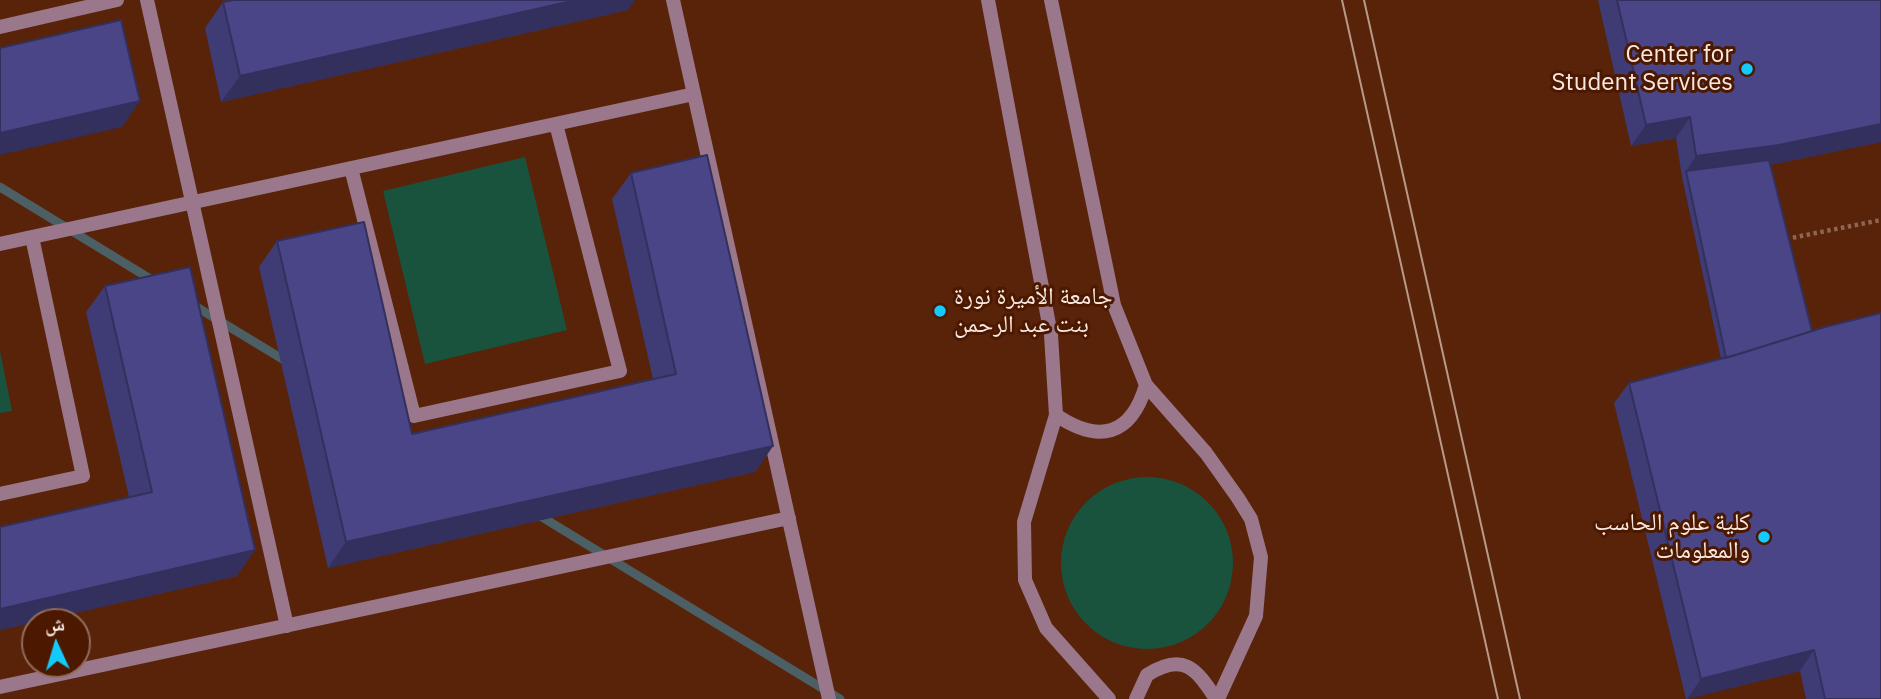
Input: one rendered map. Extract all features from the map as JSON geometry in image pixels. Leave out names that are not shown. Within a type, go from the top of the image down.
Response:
[{"type":"street","points":[[0,27],[117,0]]},
{"type":"street","points":[[147,0],[286,626]]},
{"type":"street","points":[[673,0],[829,699]]},
{"type":"street","points":[[988,0],[1051,335],[1056,415],[1024,522],[1025,579],[1046,628],[1109,699]]},
{"type":"street","points":[[1051,0],[1114,305],[1146,385],[1206,453],[1238,498],[1251,519],[1261,557],[1256,616],[1217,699]]},
{"type":"street","points":[[0,244],[694,94]]},
{"type":"street","points":[[351,168],[414,416],[427,414],[620,371],[556,124]]},
{"type":"street","points":[[0,494],[83,476],[32,237]]},
{"type":"street","points":[[1056,415],[1075,428],[1099,432],[1125,425],[1139,410],[1146,385]]},
{"type":"street","points":[[0,687],[789,517]]},
{"type":"street","points":[[1136,699],[1147,675],[1172,663],[1187,665],[1199,672],[1217,699]]},
{"type":"path","points":[[1773,241],[1881,220]]},
{"type":"green space","points":[[525,157],[567,330],[425,364],[383,191]]},
{"type":"green space","points":[[0,351],[12,411],[0,413]]},
{"type":"green space","points":[[1147,477],[1180,483],[1208,502],[1227,530],[1233,563],[1227,596],[1208,624],[1180,643],[1147,649],[1114,643],[1086,624],[1067,596],[1061,563],[1067,530],[1086,502],[1114,483]]},
{"type":"building","points":[[576,0],[240,76],[223,2]]},
{"type":"building","name":"Center for Student Services","points":[[1617,0],[1881,0],[1881,124],[1779,145],[1696,156],[1690,117],[1646,125]]},
{"type":"building","points":[[121,20],[140,101],[0,133],[0,48]]},
{"type":"building","points":[[707,155],[773,446],[346,542],[277,241],[364,222],[412,434],[676,374],[631,173]]},
{"type":"building","points":[[1769,160],[1812,331],[1726,358],[1686,171]]},
{"type":"building","points":[[190,267],[255,550],[0,609],[0,527],[152,492],[105,286]]},
{"type":"building","name":"كلية علوم الحاسب والمعلومات","points":[[1881,313],[1881,699],[1825,699],[1814,650],[1701,679],[1629,383]]},
{"type":"waterway","points":[[0,187],[157,283]]},
{"type":"waterway","points":[[190,303],[289,363]]},
{"type":"waterway","points":[[537,514],[840,699]]},
{"type":"tram line","points":[[1342,0],[1498,699]]},
{"type":"tram line","points":[[1364,0],[1520,699]]},
{"type":"place","name":"Center for Student Services","points":[[1747,69]]},
{"type":"place","name":"جامعة الأميرة نورة بنت عبد الرحمن","points":[[940,311]]},
{"type":"place","name":"كلية علوم الحاسب والمعلومات","points":[[1764,537]]}]
